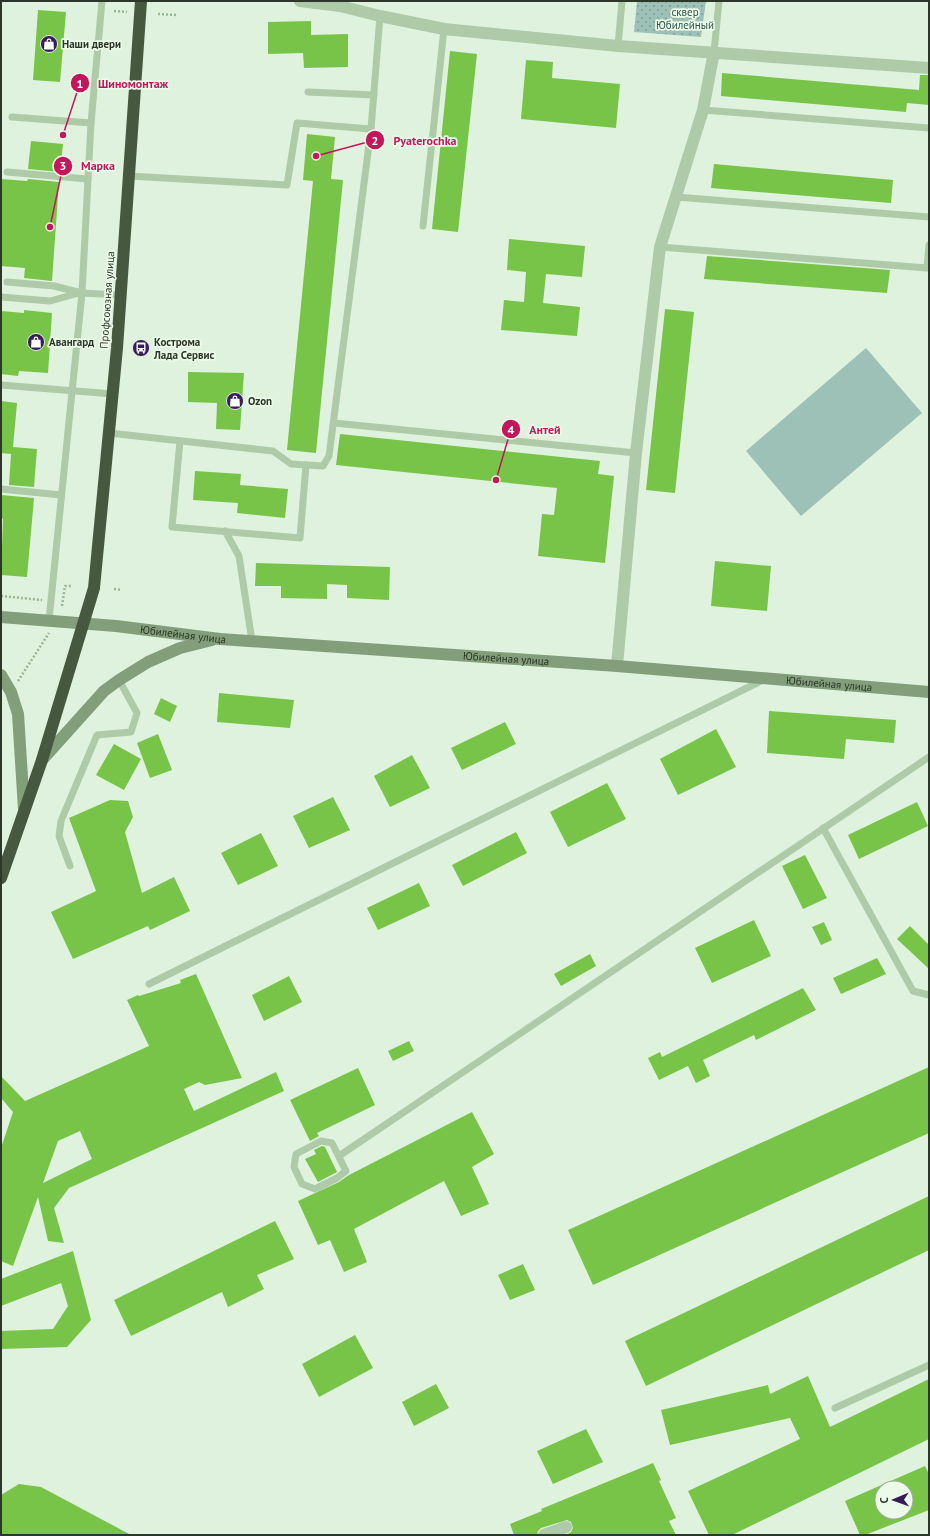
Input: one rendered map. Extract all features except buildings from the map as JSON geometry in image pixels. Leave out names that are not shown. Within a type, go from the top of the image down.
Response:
[{"type":"highway","name":"Профсоюзная улица","points":[[1,878],[42,760],[85,623],[94,588],[113,394],[141,1]]},
{"type":"street","points":[[300,1],[340,3],[380,16],[444,29],[618,46],[929,68]]},
{"type":"street","points":[[617,666],[636,452],[660,247],[703,110],[714,52]]},
{"type":"street","name":"Юбилейная улица","points":[[1,617],[85,623],[252,641],[617,666],[929,692]]},
{"type":"street","points":[[42,760],[104,691],[119,680],[148,662],[180,648],[220,638]]},
{"type":"street","points":[[1,675],[11,692],[18,714],[24,809]]},
{"type":"street","points":[[544,1535],[566,1526]]},
{"type":"lane","points":[[49,620],[82,293],[91,123],[102,1]]},
{"type":"lane","points":[[618,46],[622,1]]},
{"type":"lane","points":[[714,52],[719,1]]},
{"type":"lane","points":[[109,433],[273,451],[291,464],[323,466],[329,456],[334,423],[371,129],[380,16]]},
{"type":"lane","points":[[423,226],[444,29]]},
{"type":"lane","points":[[308,92],[374,95]]},
{"type":"lane","points":[[703,110],[929,128]]},
{"type":"lane","points":[[12,117],[91,123]]},
{"type":"lane","points":[[129,176],[286,185],[297,123],[371,129]]},
{"type":"lane","points":[[7,172],[88,179]]},
{"type":"lane","points":[[676,197],[929,217]]},
{"type":"lane","points":[[660,247],[926,268],[929,245]]},
{"type":"lane","points":[[6,282],[54,286],[82,293],[119,295]]},
{"type":"lane","points":[[1,297],[50,301],[82,293]]},
{"type":"lane","points":[[1,385],[113,394]]},
{"type":"lane","points":[[334,423],[636,452]]},
{"type":"lane","points":[[180,441],[172,527],[300,538],[306,465]]},
{"type":"lane","points":[[1,489],[61,495]]},
{"type":"lane","points":[[225,531],[239,556],[252,641]]},
{"type":"lane","points":[[149,984],[766,678]]},
{"type":"lane","points":[[70,866],[59,836],[61,821],[97,735],[131,732],[137,713],[119,680]]},
{"type":"lane","points":[[339,1156],[929,757]]},
{"type":"lane","points":[[823,828],[913,991],[929,995]]},
{"type":"lane","points":[[321,1141],[332,1143],[339,1156],[346,1171],[337,1178],[315,1189],[302,1184],[294,1167],[296,1154],[321,1141]]},
{"type":"lane","points":[[836,1408],[929,1365]]},
{"type":"path","points":[[114,11],[127,12]]},
{"type":"path","points":[[158,14],[177,15]]},
{"type":"path","points":[[62,609],[65,586],[72,586]]},
{"type":"path","points":[[114,589],[121,590]]},
{"type":"path","points":[[1,596],[62,602]]},
{"type":"path","points":[[18,682],[49,633]]},
{"type":"green space","name":"сквер Юбилейный","points":[[637,1],[706,1],[701,37],[634,32]]},
{"type":"green space","points":[[866,348],[922,413],[801,516],[746,451]]},
{"type":"place","name":"Наши двери","points":[[49,44]]},
{"type":"place","name":"Шиномонтаж","points":[[63,135]]},
{"type":"place","name":"Pyaterochka","points":[[316,156]]},
{"type":"place","name":"Марка","points":[[50,227]]},
{"type":"place","name":"Авангард","points":[[36,342]]},
{"type":"place","name":"Кострома Лада Сервис","points":[[141,348]]},
{"type":"place","name":"Ozon","points":[[235,401]]},
{"type":"place","name":"Антей","points":[[496,480]]}]
